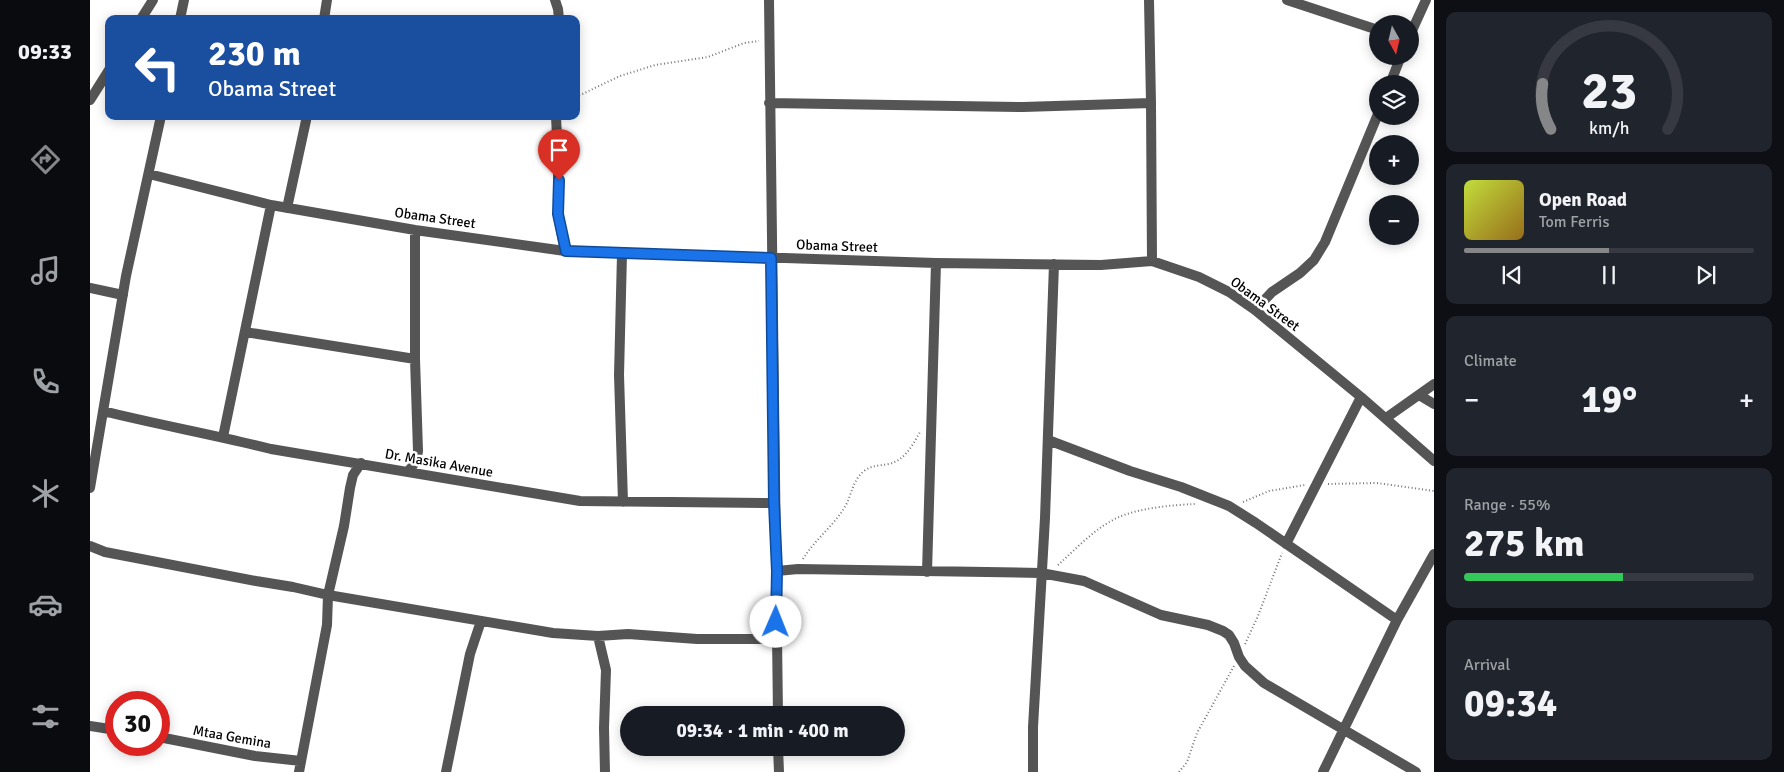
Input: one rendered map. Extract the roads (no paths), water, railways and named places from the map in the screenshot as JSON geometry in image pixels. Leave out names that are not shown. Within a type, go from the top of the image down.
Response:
[{"type":"street","points":[[144,15],[153,0]]},
{"type":"street","points":[[181,15],[184,0]]},
{"type":"street","points":[[325,15],[327,0]]},
{"type":"street","points":[[555,0],[559,15]]},
{"type":"street","points":[[769,0],[778,706]]},
{"type":"street","points":[[1149,0],[1152,261]]},
{"type":"street","points":[[1287,0],[1369,27]]},
{"type":"street","points":[[1419,15],[1426,0]]},
{"type":"street","points":[[92,93],[105,75]]},
{"type":"street","points":[[769,103],[1023,107],[1151,103]]},
{"type":"street","points":[[90,488],[94,448],[103,411],[123,295],[159,120]]},
{"type":"street","points":[[287,208],[306,120]]},
{"type":"street","points":[[556,120],[558,214],[566,251]]},
{"type":"street","points":[[1255,310],[1272,292],[1314,260],[1337,215],[1374,125]]},
{"type":"street","name":"Obama Street","points":[[149,174],[287,208],[415,230],[566,251],[936,263],[1101,265],[1152,261],[1199,277],[1229,292],[1255,310],[1386,418],[1434,461]]},
{"type":"street","points":[[224,437],[271,205]]},
{"type":"street","points":[[408,472],[416,461],[418,451],[415,359],[415,230]]},
{"type":"street","points":[[622,254],[620,376],[623,502]]},
{"type":"street","points":[[928,572],[936,263]]},
{"type":"street","points":[[1033,772],[1033,727],[1045,573],[1054,264]]},
{"type":"street","points":[[90,288],[123,295]]},
{"type":"street","points":[[245,332],[415,359]]},
{"type":"street","points":[[1386,418],[1434,384]]},
{"type":"street","points":[[1418,395],[1434,404]]},
{"type":"street","points":[[1286,544],[1361,397]]},
{"type":"street","name":"Dr. Masika Avenue","points":[[103,411],[271,448],[580,501],[774,503]]},
{"type":"street","points":[[1048,440],[1229,506],[1397,620]]},
{"type":"street","points":[[300,767],[327,625],[328,595],[344,526],[352,475],[361,463]]},
{"type":"street","points":[[90,546],[106,552],[328,595],[553,634],[598,636],[628,634],[697,639],[776,638]]},
{"type":"street","points":[[1323,772],[1397,620],[1434,554]]},
{"type":"street","points":[[777,571],[798,569],[1045,573],[1084,581],[1161,615],[1208,625],[1223,631],[1229,635],[1234,643],[1238,657],[1245,666],[1264,683],[1416,772]]},
{"type":"street","points":[[446,772],[470,654],[481,621]]},
{"type":"street","points":[[598,636],[606,670],[605,772]]},
{"type":"street","points":[[90,726],[105,728]]},
{"type":"street","name":"Mtaa Gemina","points":[[170,740],[255,756],[300,767]]},
{"type":"street","points":[[778,756],[779,772]]}]
